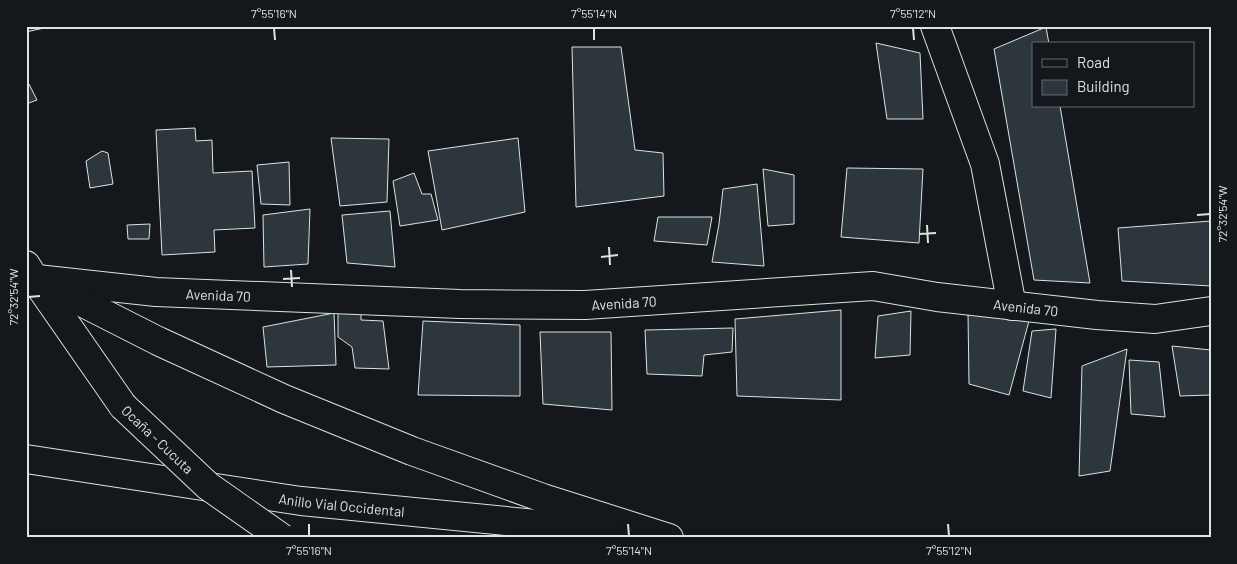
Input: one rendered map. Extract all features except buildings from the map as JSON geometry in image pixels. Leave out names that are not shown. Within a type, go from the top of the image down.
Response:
[{"type":"main road","points":[[936,26],[985,164],[1012,306]]},
{"type":"main road","points":[[30,272],[158,341],[302,406],[412,451],[534,495],[669,538]]},
{"type":"main road","name":"Avenida 70","points":[[30,272],[156,292],[479,304],[584,305],[873,286],[937,297],[1012,306],[1155,319],[1211,311]]},
{"type":"main road","name":"Ocaña - Cucuta","points":[[30,272],[122,406],[208,486],[282,538]]},
{"type":"main road","name":"Anillo Vial Occidental","points":[[26,459],[301,501],[579,528],[659,538]]}]
